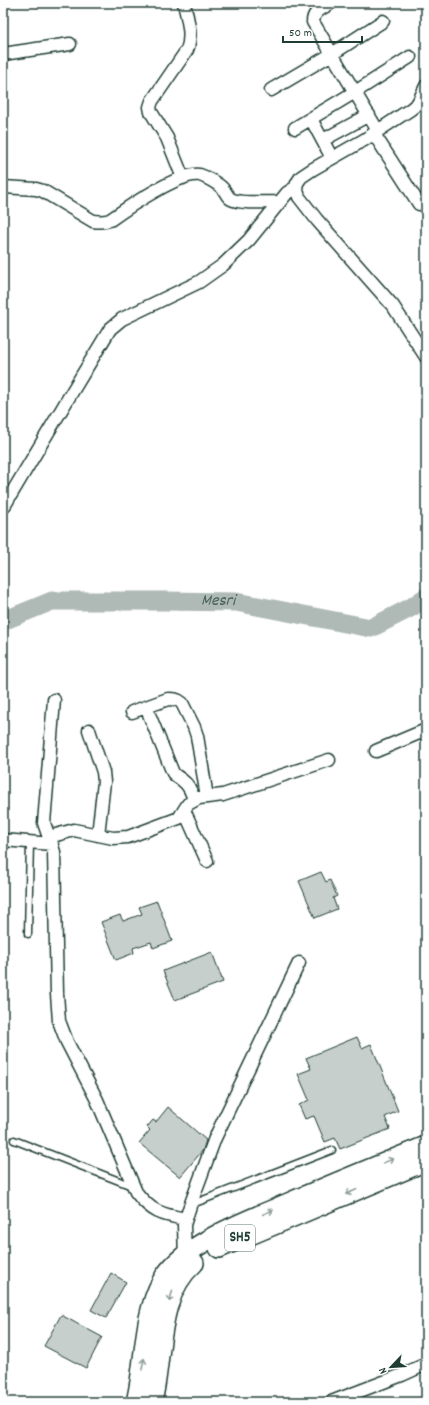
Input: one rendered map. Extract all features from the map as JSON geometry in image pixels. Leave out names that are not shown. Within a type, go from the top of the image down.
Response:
[{"type":"main road","name":"SH5","points":[[152,1402],[166,1313],[185,1262],[197,1246],[227,1230],[330,1185],[426,1146]]},
{"type":"main road","name":"SH5","points":[[136,1402],[151,1310],[162,1280],[172,1267],[185,1262],[195,1262],[222,1246],[426,1161]]},
{"type":"street","points":[[183,178],[170,144],[152,117],[150,107],[152,101],[190,44],[190,34],[184,3]]},
{"type":"street","points":[[331,3],[315,13],[313,17],[315,26],[369,115],[376,132],[419,204]]},
{"type":"street","points":[[271,90],[332,54],[383,21]]},
{"type":"street","points":[[3,54],[70,44]]},
{"type":"street","points":[[295,128],[410,57]]},
{"type":"street","points":[[426,86],[418,103],[411,109],[301,177],[296,187],[299,197],[317,220],[393,306],[426,357]]},
{"type":"street","points":[[323,140],[369,115]]},
{"type":"street","points":[[311,119],[332,158]]},
{"type":"street","points":[[3,187],[36,189],[43,191],[93,221],[104,222],[163,186],[183,178],[196,175],[201,175],[221,187],[231,199],[246,202],[280,202]]},
{"type":"street","points":[[3,508],[110,329],[116,323],[199,282],[223,265],[249,240],[286,193],[296,187]]},
{"type":"street","points":[[132,712],[168,699],[179,700],[184,706],[197,736],[206,797]]},
{"type":"street","points":[[54,700],[44,823],[54,852],[56,880],[57,994],[59,1021],[67,1042],[97,1100],[134,1187],[144,1202],[158,1212],[167,1216],[186,1219]]},
{"type":"street","points":[[146,707],[173,773],[176,777],[184,781],[190,789],[194,800]]},
{"type":"street","points":[[89,730],[103,772],[104,782],[98,835]]},
{"type":"street","points":[[376,751],[426,730]]},
{"type":"street","points":[[3,840],[30,842],[51,841],[74,830],[113,838],[128,837],[179,818],[188,804],[194,800],[223,795],[329,760]]},
{"type":"street","points":[[184,810],[207,861]]},
{"type":"street","points":[[185,1262],[184,1225],[215,1138],[300,963]]},
{"type":"street","points":[[331,1402],[359,1397],[426,1364]]},
{"type":"lane","points":[[28,934],[30,842]]},
{"type":"lane","points":[[14,1140],[134,1187]]},
{"type":"lane","points":[[190,1206],[332,1150]]},
{"type":"building","points":[[321,872],[326,882],[330,880],[337,896],[333,898],[337,909],[315,918],[299,881]]},
{"type":"building","points":[[157,901],[172,941],[153,948],[151,942],[133,948],[134,953],[116,960],[101,922],[120,915],[123,921],[142,914],[139,907]]},
{"type":"building","points":[[212,952],[223,982],[175,1000],[163,971]]},
{"type":"building","points":[[357,1037],[362,1048],[371,1044],[398,1111],[385,1117],[390,1129],[340,1149],[335,1138],[325,1142],[314,1116],[305,1119],[299,1105],[309,1100],[298,1074],[311,1069],[306,1058]]},
{"type":"building","points":[[168,1107],[206,1140],[203,1150],[180,1177],[139,1143],[150,1130],[147,1127],[153,1120],[156,1122]]},
{"type":"building","points":[[111,1273],[126,1282],[106,1318],[91,1310]]},
{"type":"building","points":[[61,1315],[102,1337],[86,1368],[44,1346]]},
{"type":"waterway","name":"Mesri","points":[[3,621],[52,601],[236,602],[371,628],[412,607],[426,597]]}]
